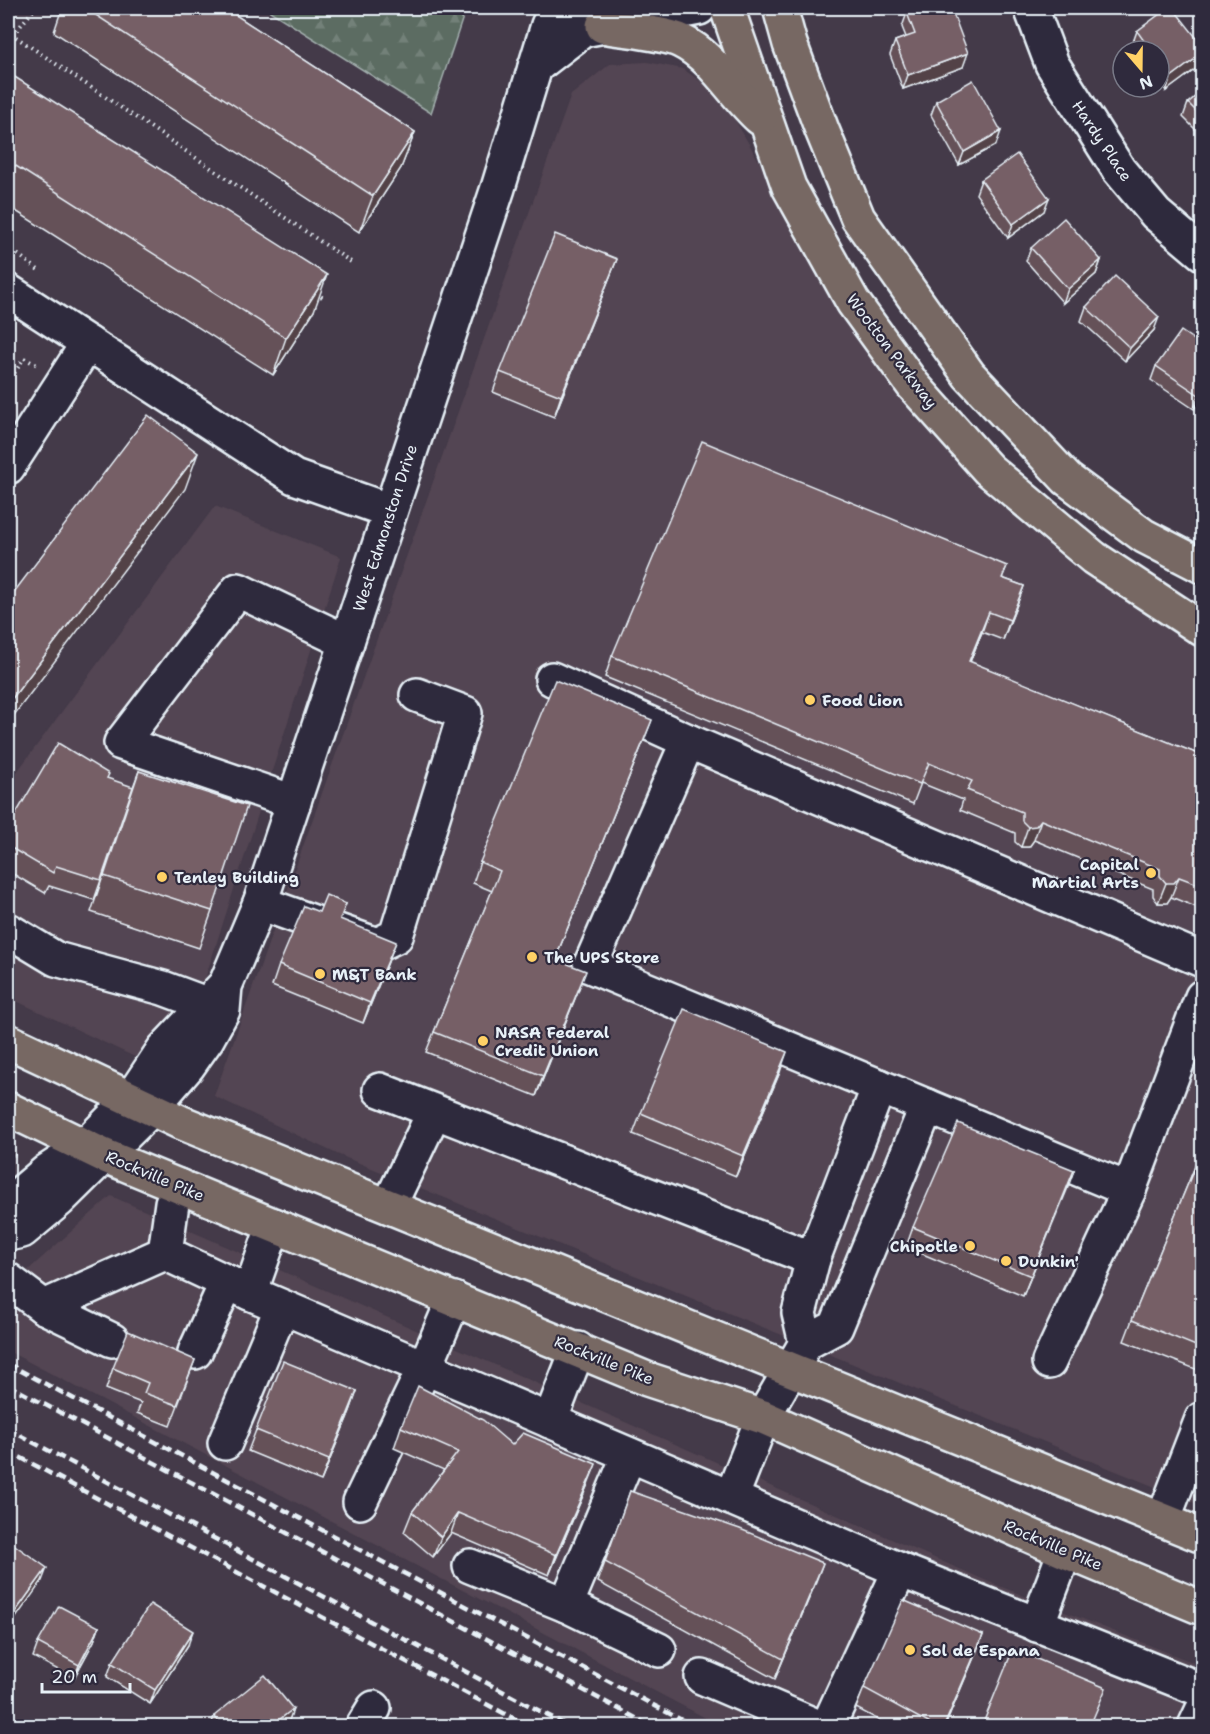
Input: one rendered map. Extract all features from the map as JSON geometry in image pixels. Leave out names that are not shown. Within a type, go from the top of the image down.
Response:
[{"type":"main road","name":"Wootton Parkway","points":[[727,8],[789,187],[854,302],[913,384],[988,469],[1085,550],[1203,628]]},
{"type":"main road","points":[[780,8],[822,130],[858,218],[969,375],[1067,479],[1144,536],[1203,566]]},
{"type":"main road","points":[[603,26],[680,41],[712,64],[741,101],[767,123]]},
{"type":"main road","points":[[8,1041],[140,1105],[389,1206],[798,1356],[1163,1521],[1203,1536]]},
{"type":"main road","name":"Rockville Pike","points":[[8,1108],[94,1150],[178,1186],[656,1382],[763,1418],[1065,1551],[1203,1608]]},
{"type":"street","name":"West Edmonston Drive","points":[[94,1150],[140,1105],[164,1049],[215,995],[260,903],[548,25],[575,8]]},
{"type":"street","points":[[535,67],[584,30],[699,8]]},
{"type":"street","name":"Hardy Place","points":[[1031,8],[1052,64],[1119,170],[1156,214],[1203,253]]},
{"type":"street","points":[[8,291],[294,477],[390,511]]},
{"type":"street","points":[[8,467],[88,343]]},
{"type":"street","points":[[294,802],[121,743],[238,590],[346,642]]},
{"type":"street","points":[[552,679],[688,741],[1203,960]]},
{"type":"street","points":[[260,903],[377,945],[396,936],[465,713],[417,694]]},
{"type":"street","points":[[688,741],[590,966],[1129,1190]]},
{"type":"street","points":[[8,930],[57,958],[164,988],[215,995]]},
{"type":"street","points":[[1049,1362],[1129,1190],[1203,997]]},
{"type":"street","points":[[798,1356],[799,1313],[813,1258],[879,1086]]},
{"type":"street","points":[[380,1090],[813,1258]]},
{"type":"street","points":[[731,1498],[763,1418],[798,1356],[836,1327],[927,1106]]},
{"type":"street","points":[[389,1206],[434,1112]]},
{"type":"street","points":[[8,1204],[47,1171],[94,1150]]},
{"type":"street","points":[[8,1234],[22,1231],[59,1200],[94,1150]]},
{"type":"street","points":[[165,1253],[172,1203],[178,1186]]},
{"type":"street","points":[[195,1352],[238,1288],[274,1226]]},
{"type":"street","points":[[44,1307],[165,1253],[282,1307],[900,1570],[1203,1690]]},
{"type":"street","points":[[8,1280],[44,1307],[112,1340]]},
{"type":"street","points":[[360,1502],[425,1367],[454,1299]]},
{"type":"street","points":[[225,1443],[282,1307]]},
{"type":"street","points":[[550,1421],[578,1350]]},
{"type":"street","points":[[1163,1521],[1203,1419]]},
{"type":"street","points":[[566,1605],[629,1455]]},
{"type":"street","points":[[1037,1625],[1065,1551]]},
{"type":"street","points":[[470,1566],[566,1605],[659,1650]]},
{"type":"street","points":[[828,1726],[900,1570]]},
{"type":"street","points":[[702,1677],[816,1726]]},
{"type":"street","points":[[1195,1726],[1203,1711]]},
{"type":"path","points":[[8,42],[35,8]]},
{"type":"path","points":[[13,35],[351,262]]},
{"type":"path","points":[[315,292],[325,299]]},
{"type":"shaded area","points":[[647,62],[683,69],[707,86],[728,108],[891,388],[967,464],[1085,568],[1152,619],[1202,648],[1202,1506],[337,1154],[214,1096],[571,95],[610,64]]},
{"type":"shaded area","points":[[215,506],[341,557],[193,1016],[135,1057],[8,997],[8,784]]},
{"type":"shaded area","points":[[111,1196],[989,1582],[1202,1666],[1202,1726],[721,1726],[8,1351],[8,1288]]},
{"type":"green space","points":[[265,8],[466,8],[431,113]]},
{"type":"building","points":[[85,8],[225,8],[415,132],[373,196]]},
{"type":"building","points":[[923,8],[951,8],[968,53],[908,75],[895,41],[915,34],[907,13]]},
{"type":"building","points":[[1168,8],[1173,8],[1203,46],[1203,53],[1171,77],[1171,39],[1143,39],[1137,31]]},
{"type":"building","points":[[10,74],[327,275],[286,338],[8,161],[8,78]]},
{"type":"building","points":[[973,80],[1001,131],[964,152],[936,101]]},
{"type":"building","points":[[1203,90],[1203,118],[1188,103]]},
{"type":"building","points":[[1017,154],[1049,198],[1013,224],[981,180]]},
{"type":"building","points":[[1064,218],[1101,260],[1068,289],[1031,248]]},
{"type":"building","points":[[555,234],[617,259],[561,396],[500,372]]},
{"type":"building","points":[[1115,276],[1159,317],[1130,348],[1086,307]]},
{"type":"building","points":[[1181,331],[1203,346],[1203,390],[1199,395],[1156,366]]},
{"type":"building","points":[[148,415],[198,453],[8,704],[8,600]]},
{"type":"building","points":[[702,441],[1007,566],[1002,578],[1024,586],[1010,620],[989,612],[969,661],[1203,756],[1203,886],[1179,877],[1174,883],[1166,883],[1160,876],[1160,869],[1041,820],[1036,826],[1028,827],[1022,821],[1022,812],[967,790],[972,781],[929,763],[920,784],[612,656]]},
{"type":"building","points":[[555,680],[652,720],[555,959],[586,971],[543,1076],[434,1032],[500,871],[480,862]]},
{"type":"building","points":[[58,743],[109,774],[107,778],[133,787],[101,880],[56,866],[53,873],[8,846],[8,827]]},
{"type":"building","name":"Tenley Building","points":[[139,771],[247,806],[212,911],[104,876]]},
{"type":"building","points":[[326,895],[346,904],[340,919],[396,942],[370,1003],[279,965],[304,906],[319,912]]},
{"type":"building","points":[[684,1009],[787,1052],[743,1156],[641,1113]]},
{"type":"building","points":[[958,1123],[1074,1170],[1031,1276],[913,1227]]},
{"type":"building","points":[[1203,1147],[1203,1349],[1132,1320]]},
{"type":"building","points":[[128,1331],[195,1360],[177,1405],[144,1393],[148,1383],[113,1368]]},
{"type":"building","points":[[283,1361],[357,1391],[329,1460],[256,1430]]},
{"type":"building","points":[[418,1386],[483,1420],[512,1445],[523,1433],[596,1464],[556,1555],[458,1513],[441,1537],[412,1512],[458,1452],[401,1427]]},
{"type":"building","points":[[630,1491],[740,1529],[823,1563],[783,1659],[605,1562]]},
{"type":"building","points":[[9,1541],[47,1568],[8,1622],[8,1543]]},
{"type":"building","points":[[903,1600],[983,1635],[944,1726],[934,1726],[864,1688]]},
{"type":"building","points":[[150,1604],[193,1631],[155,1690],[112,1663]]},
{"type":"building","points":[[59,1606],[99,1627],[79,1665],[38,1643]]},
{"type":"building","points":[[1013,1649],[1106,1688],[1090,1726],[982,1726]]},
{"type":"building","points":[[265,1675],[293,1709],[271,1726],[223,1726],[214,1716]]},
{"type":"railway","points":[[8,1364],[693,1726]]},
{"type":"railway","points":[[8,1385],[651,1726]]},
{"type":"railway","points":[[8,1429],[568,1726]]},
{"type":"railway","points":[[8,1451],[528,1726]]},
{"type":"place","name":"Food Lion","points":[[810,700]]},
{"type":"place","name":"Capital Martial Arts","points":[[1151,873]]},
{"type":"place","name":"Tenley Building","points":[[162,877]]},
{"type":"place","name":"The UPS Store","points":[[532,957]]},
{"type":"place","name":"M&T Bank","points":[[320,974]]},
{"type":"place","name":"NASA Federal Credit Union","points":[[483,1041]]},
{"type":"place","name":"Chipotle","points":[[970,1246]]},
{"type":"place","name":"Dunkin'","points":[[1006,1261]]},
{"type":"place","name":"Sol de Espana","points":[[910,1650]]}]
